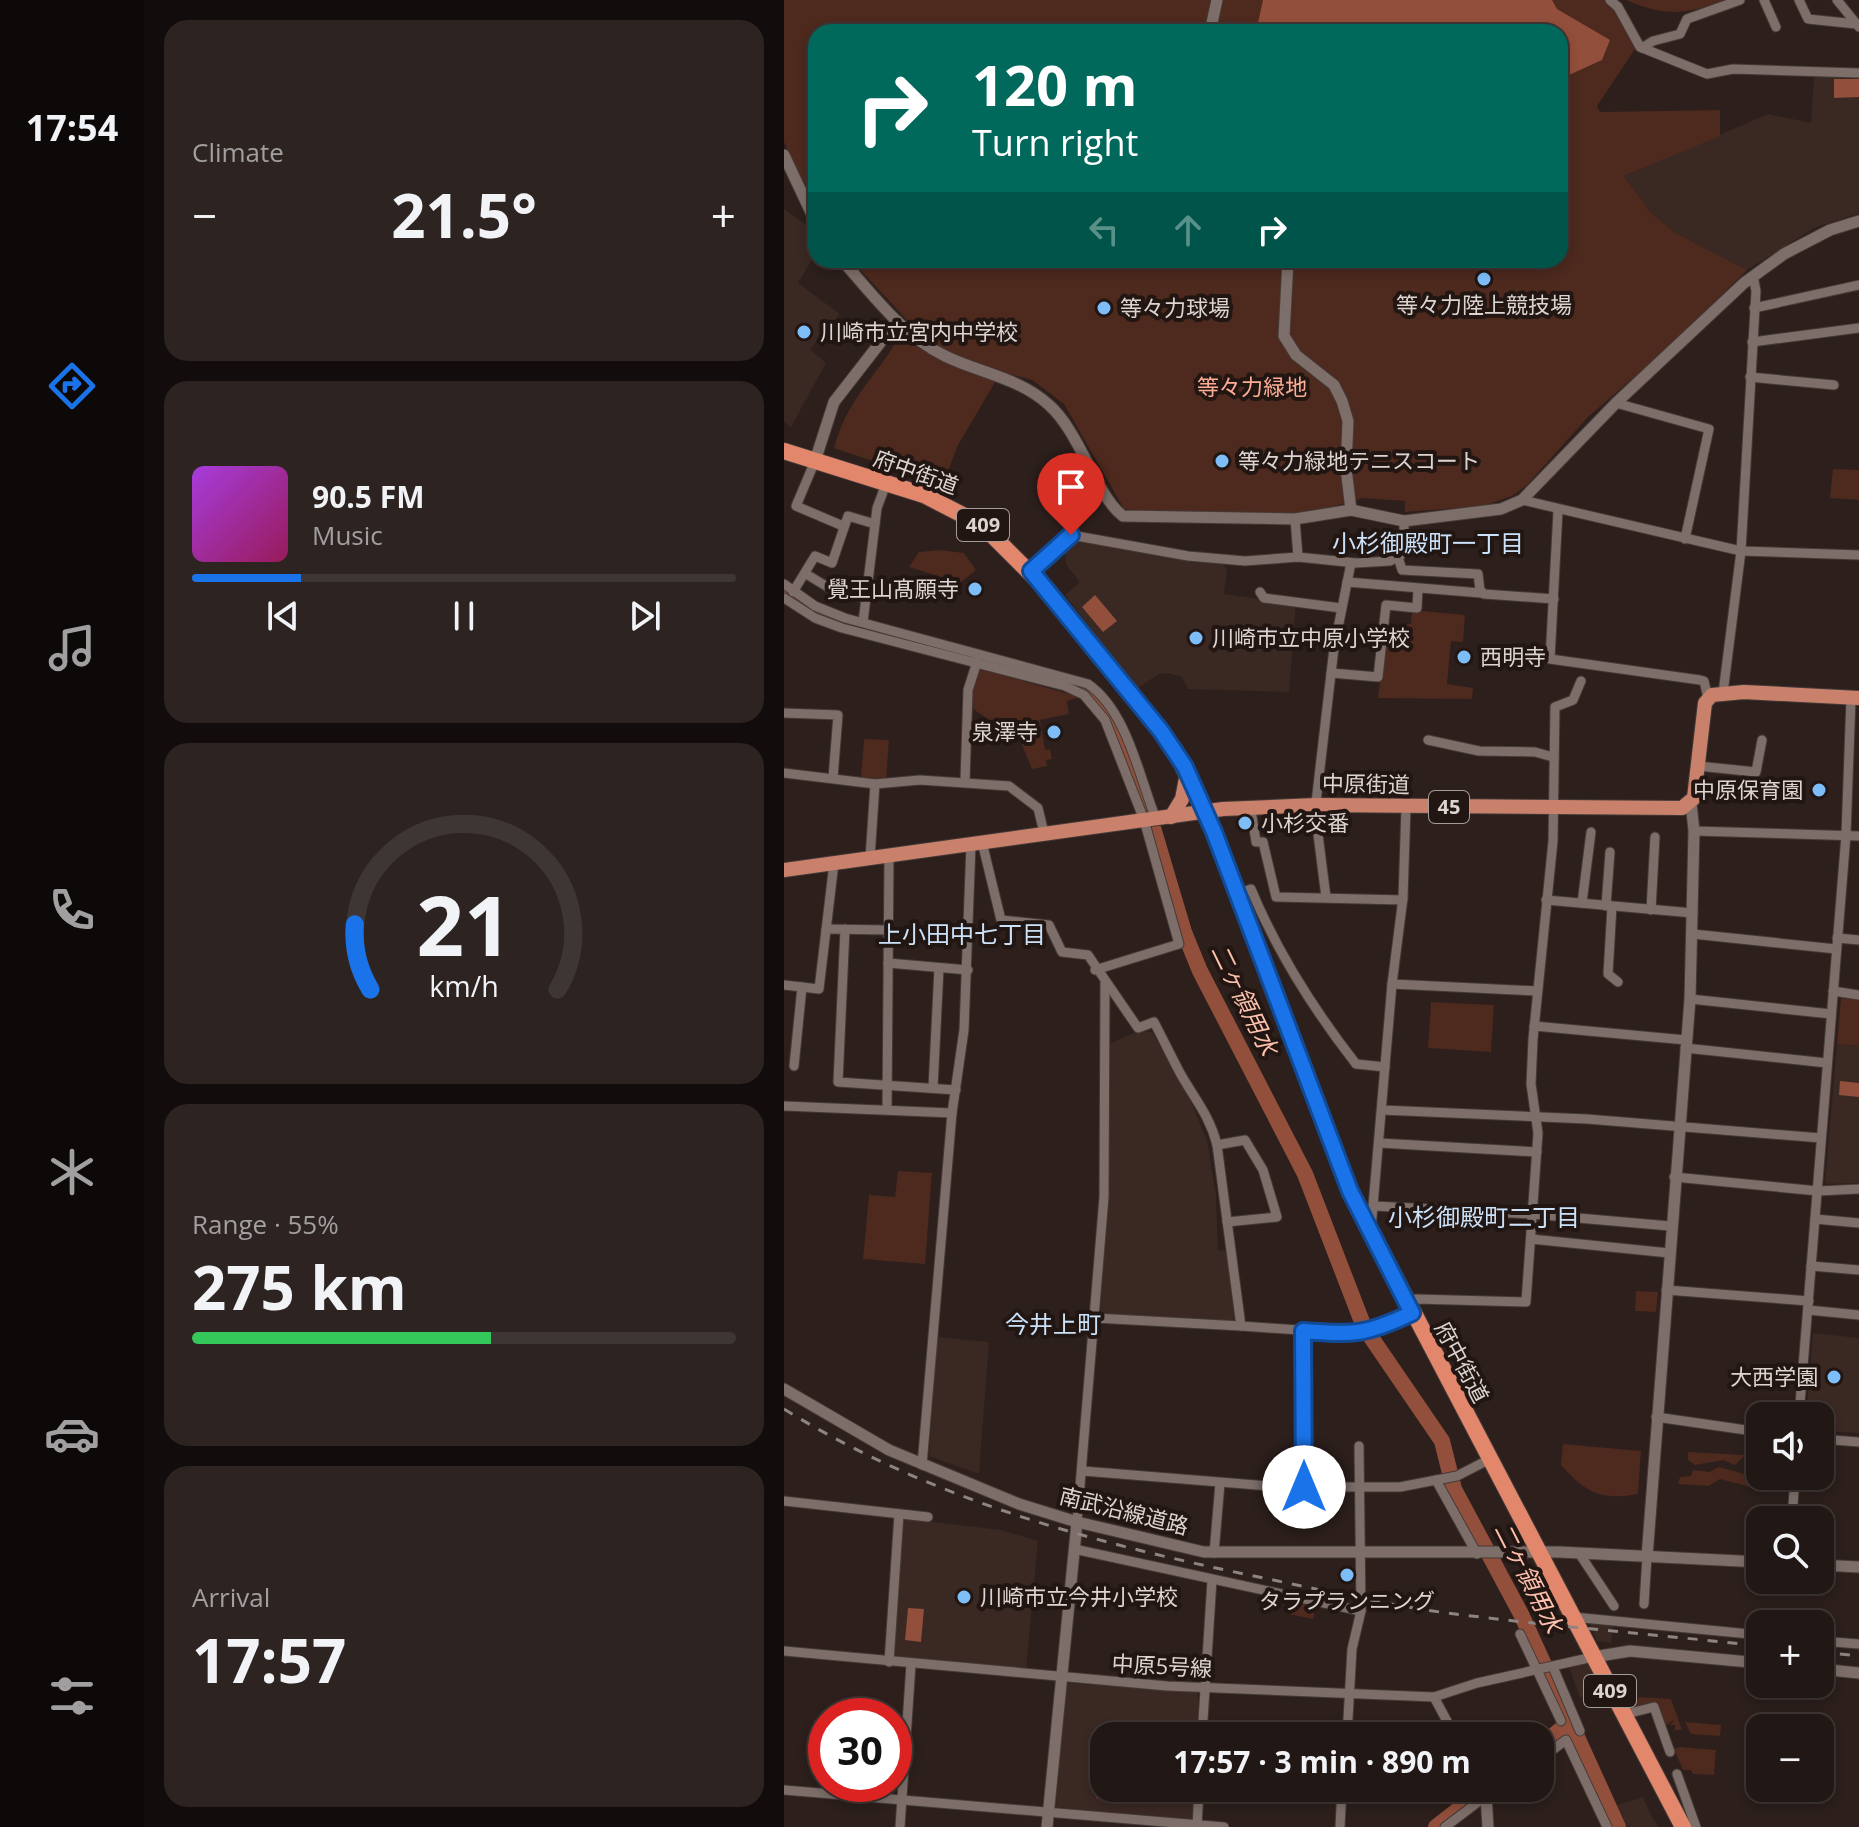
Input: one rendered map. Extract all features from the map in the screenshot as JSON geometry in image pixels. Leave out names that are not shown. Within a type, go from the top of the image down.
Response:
[{"type":"highway","name":"府中街道","points":[[784,451],[924,495],[965,514],[996,535],[1031,571],[1161,731],[1187,772],[1205,812],[1350,1191],[1488,1460],[1683,1827]]},
{"type":"main road","points":[[1691,803],[1708,698],[1723,693],[1855,698]]},
{"type":"main road","points":[[1157,819],[1182,799],[1187,772]]},
{"type":"main road","name":"中原街道","points":[[784,870],[1205,812],[1316,805],[1667,809],[1691,803]]},
{"type":"street","points":[[1212,24],[1217,0]]},
{"type":"street","points":[[1610,0],[1618,7],[1634,40],[1642,48],[1707,74],[1733,69],[1859,73]]},
{"type":"street","points":[[1642,48],[1653,41],[1680,34],[1687,19],[1740,0]]},
{"type":"street","points":[[1764,0],[1776,27]]},
{"type":"street","points":[[1799,0],[1808,19],[1858,26]]},
{"type":"street","points":[[1837,0],[1858,26]]},
{"type":"street","points":[[784,155],[808,206]]},
{"type":"street","points":[[849,268],[897,321],[942,355],[987,375],[1019,383],[1045,401],[1066,423],[1123,516],[1295,519],[1351,510],[1404,521],[1483,513],[1522,500],[1616,403],[1753,276],[1784,254],[1830,230],[1859,221]]},
{"type":"street","points":[[1288,268],[1284,336],[1296,355],[1325,375],[1342,401],[1348,421],[1346,468],[1351,510]]},
{"type":"street","points":[[1723,693],[1741,551],[1753,276]]},
{"type":"street","points":[[1754,308],[1859,285]]},
{"type":"street","points":[[843,526],[796,506],[815,461],[834,402],[897,321]]},
{"type":"street","points":[[1752,342],[1859,328]]},
{"type":"street","points":[[1750,377],[1834,385]]},
{"type":"street","points":[[1616,403],[1709,429],[1685,539]]},
{"type":"street","points":[[863,622],[877,508],[886,484]]},
{"type":"street","points":[[1522,500],[1558,511],[1741,551],[1859,555]]},
{"type":"street","points":[[1558,511],[1550,659],[1700,680],[1704,681],[1708,698]]},
{"type":"street","points":[[793,592],[815,556],[832,563],[848,516],[875,524]]},
{"type":"street","points":[[1295,519],[1298,557]]},
{"type":"street","points":[[1031,571],[1071,535],[1188,556],[1245,561],[1298,557],[1351,563],[1398,557],[1404,549],[1404,521]]},
{"type":"street","points":[[1398,557],[1402,570],[1478,574],[1481,593]]},
{"type":"street","points":[[1326,897],[1316,805],[1331,673],[1351,563]]},
{"type":"street","points":[[806,574],[836,592],[867,598]]},
{"type":"street","points":[[1347,582],[1554,599]]},
{"type":"street","points":[[784,584],[823,610],[1070,676],[1096,690],[1116,715],[1157,819],[1179,944],[1095,970]]},
{"type":"street","points":[[1331,673],[1378,677],[1386,605],[1417,608],[1418,589]]},
{"type":"street","points":[[1260,592],[1264,598],[1341,608]]},
{"type":"street","points":[[784,598],[815,618],[842,628],[1065,686],[1096,705],[1157,819]]},
{"type":"street","points":[[965,781],[968,690],[980,652]]},
{"type":"street","points":[[1095,1318],[1359,1334],[1374,1331],[1409,1308],[1416,1299],[1526,1302],[1537,1152],[1531,1084],[1553,809],[1555,707],[1573,700],[1581,681]]},
{"type":"street","points":[[1800,1402],[1855,698]]},
{"type":"street","points":[[784,713],[838,715],[833,778]]},
{"type":"street","points":[[1428,740],[1479,751],[1535,752],[1553,757]]},
{"type":"street","points":[[1698,766],[1756,772],[1762,740]]},
{"type":"street","points":[[784,773],[875,784],[965,781],[1017,790],[1038,808],[1044,833]]},
{"type":"street","points":[[870,858],[875,784]]},
{"type":"street","points":[[1644,1604],[1670,1226],[1690,999],[1694,831],[1691,803]]},
{"type":"street","points":[[1369,1230],[1374,1222],[1392,984],[1403,900],[1406,807]]},
{"type":"street","points":[[1251,810],[1256,842],[1263,842],[1276,897],[1403,900]]},
{"type":"street","points":[[1694,831],[1859,836]]},
{"type":"street","points":[[1582,903],[1591,832]]},
{"type":"street","points":[[1651,910],[1655,837]]},
{"type":"street","points":[[976,843],[1001,920],[1049,925],[1062,952],[1088,955],[1095,970],[1138,1028],[1154,1022],[1181,1076],[1212,1125],[1241,1326]]},
{"type":"street","points":[[922,1465],[952,1113],[968,970],[976,843]]},
{"type":"street","points":[[1610,852],[1608,974],[1618,982]]},
{"type":"street","points":[[887,1109],[889,855]]},
{"type":"street","points":[[784,985],[819,989],[834,863]]},
{"type":"street","points":[[1238,894],[1251,889],[1276,943],[1309,999],[1356,1064],[1385,1067]]},
{"type":"street","points":[[1546,900],[1693,913]]},
{"type":"street","points":[[826,929],[888,930]]},
{"type":"street","points":[[845,929],[838,1082],[956,1090]]},
{"type":"street","points":[[1693,934],[1836,949]]},
{"type":"street","points":[[1837,938],[1859,940]]},
{"type":"street","points":[[888,963],[968,970]]},
{"type":"street","points":[[933,1088],[939,968]]},
{"type":"street","points":[[1047,1827],[1083,1471],[1104,1197],[1105,983]]},
{"type":"street","points":[[1392,984],[1537,991]]},
{"type":"street","points":[[794,1066],[802,987]]},
{"type":"street","points":[[1833,991],[1859,995]]},
{"type":"street","points":[[1690,999],[1831,1014]]},
{"type":"street","points":[[1534,1026],[1827,1063]]},
{"type":"street","points":[[784,1106],[952,1113]]},
{"type":"street","points":[[1382,1110],[1678,1125],[1821,1138]]},
{"type":"street","points":[[1217,1145],[1245,1140],[1263,1170],[1277,1217],[1227,1222]]},
{"type":"street","points":[[1379,1143],[1537,1152]]},
{"type":"street","points":[[1674,1177],[1818,1191],[1859,1189]]},
{"type":"street","points":[[1374,1206],[1532,1214],[1670,1226]]},
{"type":"street","points":[[1815,1219],[1859,1223]]},
{"type":"street","points":[[1531,1239],[1669,1253]]},
{"type":"street","points":[[1811,1266],[1859,1270]]},
{"type":"street","points":[[1666,1290],[1859,1315]]},
{"type":"street","points":[[1303,1331],[1304,1487]]},
{"type":"street","name":"南武沿線道路","points":[[784,1389],[862,1435],[922,1465],[1019,1504],[1077,1522],[1214,1553],[1539,1553]]},
{"type":"street","points":[[1656,1417],[1746,1430]]},
{"type":"street","points":[[1834,1440],[1859,1442]]},
{"type":"street","points":[[1347,1722],[1352,1649],[1361,1611],[1359,1446]]},
{"type":"street","points":[[1083,1471],[1220,1483],[1400,1487],[1452,1478],[1488,1460]]},
{"type":"street","points":[[1436,1480],[1479,1554]]},
{"type":"street","points":[[1214,1553],[1220,1483]]},
{"type":"street","points":[[784,1501],[928,1517]]},
{"type":"street","points":[[889,1662],[899,1514]]},
{"type":"street","points":[[1074,1549],[1361,1611]]},
{"type":"street","points":[[1539,1553],[1746,1561]]},
{"type":"street","points":[[1579,1553],[1614,1606]]},
{"type":"street","points":[[1834,1566],[1859,1567]]},
{"type":"street","points":[[1203,1722],[1212,1580]]},
{"type":"street","points":[[1573,1617],[1746,1634]]},
{"type":"street","points":[[1520,1634],[1561,1721]]},
{"type":"street","points":[[1834,1642],[1859,1644]]},
{"type":"street","name":"中原5号線","points":[[784,1651],[1204,1688],[1434,1697],[1593,1657]]},
{"type":"street","points":[[1593,1657],[1630,1651],[1746,1662]]},
{"type":"street","points":[[909,1698],[911,1664]]},
{"type":"street","points":[[1553,1667],[1580,1731]]},
{"type":"street","points":[[1834,1670],[1859,1673]]},
{"type":"street","points":[[1434,1697],[1447,1722]]},
{"type":"street","points":[[1622,1715],[1654,1707],[1670,1752]]},
{"type":"street","points":[[1554,1749],[1566,1740],[1607,1827]]},
{"type":"street","points":[[1677,1774],[1696,1827]]},
{"type":"street","points":[[784,1790],[808,1792]]},
{"type":"street","points":[[912,1801],[1224,1827]]},
{"type":"street","points":[[900,1827],[902,1802]]},
{"type":"street","points":[[1198,1826],[1199,1802]]},
{"type":"street","points":[[1340,1827],[1341,1802]]},
{"type":"street","points":[[1445,1827],[1475,1802]]},
{"type":"street","points":[[1486,1802],[1488,1827]]},
{"type":"shaded area","points":[[1263,0],[1552,0],[1557,9],[1610,40],[1602,60],[1568,75],[1568,24],[1258,24]]},
{"type":"shaded area","points":[[1859,74],[1859,213],[1814,228],[1747,270],[1676,233],[1650,212],[1624,176],[1768,114],[1811,123],[1814,77]]},
{"type":"shaded area","points":[[1834,79],[1859,79],[1859,97],[1834,98]]},
{"type":"shaded area","name":"川崎市立宮内中学校","points":[[784,209],[808,228],[808,266],[798,283],[840,314],[810,349],[826,363],[791,427],[784,421]]},
{"type":"shaded area","name":"川崎市立中原小学校","points":[[1070,539],[1222,563],[1227,570],[1224,594],[1296,604],[1289,692],[1188,689],[1182,677],[1168,673],[1159,674],[1136,689],[1065,595],[1080,582],[1066,565],[1064,544]]},
{"type":"shaded area","points":[[1095,595],[1117,621],[1103,632],[1082,607]]},
{"type":"shaded area","points":[[1138,1031],[1152,1032],[1191,1102],[1207,1140],[1216,1195],[1218,1250],[1226,1251],[1235,1321],[1100,1314],[1109,1151],[1109,1044]]},
{"type":"shaded area","points":[[1837,1044],[1859,1046],[1859,1183],[1825,1182]]},
{"type":"shaded area","points":[[1840,1081],[1859,1083],[1859,1097],[1839,1095]]},
{"type":"shaded area","name":"大西学園","points":[[1813,1333],[1859,1338],[1859,1433],[1834,1432],[1834,1402],[1807,1402]]},
{"type":"shaded area","points":[[937,1337],[989,1342],[979,1474],[929,1456]]},
{"type":"shaded area","name":"川崎市立今井小学校","points":[[901,1518],[1001,1530],[1038,1541],[1026,1669],[894,1657]]},
{"type":"shaded area","points":[[908,1608],[924,1609],[921,1642],[905,1640]]},
{"type":"shaded area","points":[[1589,1623],[1613,1626],[1611,1643],[1597,1641]]},
{"type":"shaded area","points":[[1588,1663],[1600,1688],[1580,1698],[1569,1667]]},
{"type":"shaded area","points":[[1065,1683],[1198,1691],[1199,1722],[1090,1722],[1090,1802],[1194,1802],[1193,1821],[1056,1807]]},
{"type":"shaded area","points":[[1643,1797],[1659,1827],[1627,1827],[1617,1805]]},
{"type":"green space","name":"等々力緑地","points":[[784,0],[1605,0],[1619,14],[1635,49],[1597,106],[1600,112],[1720,110],[1720,136],[1624,176],[1650,212],[1676,233],[1747,270],[1661,354],[1588,417],[1526,486],[1512,496],[1483,506],[1405,512],[1405,501],[1363,498],[1309,513],[1168,513],[1124,509],[1064,404],[1032,380],[1001,372],[957,447],[943,485],[834,448],[858,395],[889,353],[907,320],[858,268],[1568,268],[1568,24],[808,24],[808,195],[784,142]]},
{"type":"green space","points":[[1626,0],[1727,0],[1688,11],[1665,12]]},
{"type":"green space","points":[[1833,469],[1859,470],[1859,500],[1830,498]]},
{"type":"green space","points":[[940,550],[964,553],[976,570],[955,587],[948,579],[909,567],[919,552]]},
{"type":"green space","points":[[1412,610],[1465,615],[1463,642],[1451,641],[1447,684],[1473,688],[1472,699],[1378,698],[1386,631],[1404,633],[1405,624],[1411,624]]},
{"type":"green space","points":[[980,669],[1080,697],[1067,701],[1069,714],[1040,720],[1045,750],[1050,749],[1052,759],[1046,760],[1047,766],[1032,769],[1020,740],[973,709],[971,692]]},
{"type":"green space","points":[[864,739],[889,740],[886,780],[861,778]]},
{"type":"green space","points":[[1841,998],[1859,1000],[1859,1046],[1837,1044]]},
{"type":"green space","points":[[1431,1002],[1494,1005],[1491,1052],[1428,1048]]},
{"type":"green space","points":[[898,1171],[932,1173],[925,1264],[863,1259],[869,1195],[895,1197]]},
{"type":"green space","points":[[1636,1291],[1658,1292],[1656,1312],[1635,1311]]},
{"type":"green space","points":[[1563,1444],[1641,1451],[1638,1494],[1603,1495],[1586,1488],[1561,1465]]},
{"type":"green space","points":[[1688,1452],[1744,1456],[1735,1465],[1723,1460],[1695,1465],[1688,1460]]},
{"type":"green space","points":[[1719,1467],[1746,1474],[1746,1486],[1720,1479],[1709,1486],[1678,1484],[1680,1477],[1691,1476],[1693,1470],[1709,1472]]},
{"type":"green space","points":[[1292,1598],[1316,1604],[1313,1619],[1289,1614]]},
{"type":"green space","points":[[1639,1697],[1671,1699],[1682,1730],[1675,1730],[1675,1725],[1670,1725],[1675,1719],[1665,1726],[1657,1704],[1633,1707]]},
{"type":"green space","points":[[1685,1722],[1721,1725],[1720,1736],[1691,1734]]},
{"type":"green space","points":[[1674,1749],[1716,1750],[1714,1775],[1683,1770]]},
{"type":"waterway","name":"二ヶ領用水","points":[[784,591],[826,617],[915,641]]},
{"type":"waterway","name":"二ヶ領用水","points":[[1065,681],[1091,693],[1108,713],[1154,831],[1184,932],[1200,971],[1305,1174],[1364,1327],[1442,1441],[1454,1489],[1521,1614],[1618,1827]]},
{"type":"waterway","points":[[1554,1735],[1569,1723]]},
{"type":"waterway","points":[[1436,1827],[1468,1802]]},
{"type":"railway","points":[[784,1409],[894,1468],[951,1492],[1068,1531],[1188,1562],[1416,1608],[1520,1622],[1746,1645]]},
{"type":"railway","points":[[1834,1653],[1859,1656]]},
{"type":"place","name":"等々力陸上競技場","points":[[1484,279]]},
{"type":"place","name":"等々力球場","points":[[1104,308]]},
{"type":"place","name":"川崎市立宮内中学校","points":[[804,332]]},
{"type":"place","name":"等々力緑地テニスコート","points":[[1222,461]]},
{"type":"place","name":"覺王山髙願寺","points":[[975,589]]},
{"type":"place","name":"川崎市立中原小学校","points":[[1196,638]]},
{"type":"place","name":"西明寺","points":[[1464,657]]},
{"type":"place","name":"泉澤寺","points":[[1054,732]]},
{"type":"place","name":"中原保育園","points":[[1819,790]]},
{"type":"place","name":"小杉交番","points":[[1245,823]]},
{"type":"place","name":"大西学園","points":[[1834,1377]]},
{"type":"place","name":"タラプランニング","points":[[1347,1575]]},
{"type":"place","name":"川崎市立今井小学校","points":[[964,1597]]},
{"type":"district","name":"小杉御殿町一丁目","points":[[1428,544]]},
{"type":"district","name":"上小田中七丁目","points":[[962,935]]},
{"type":"district","name":"小杉御殿町二丁目","points":[[1484,1218]]},
{"type":"district","name":"今井上町","points":[[1053,1325]]},
{"type":"route","points":[[1071,535],[1031,571],[1161,731],[1185,767],[1214,832],[1350,1191],[1412,1313],[1374,1331],[1359,1334],[1303,1331],[1304,1487]]}]
